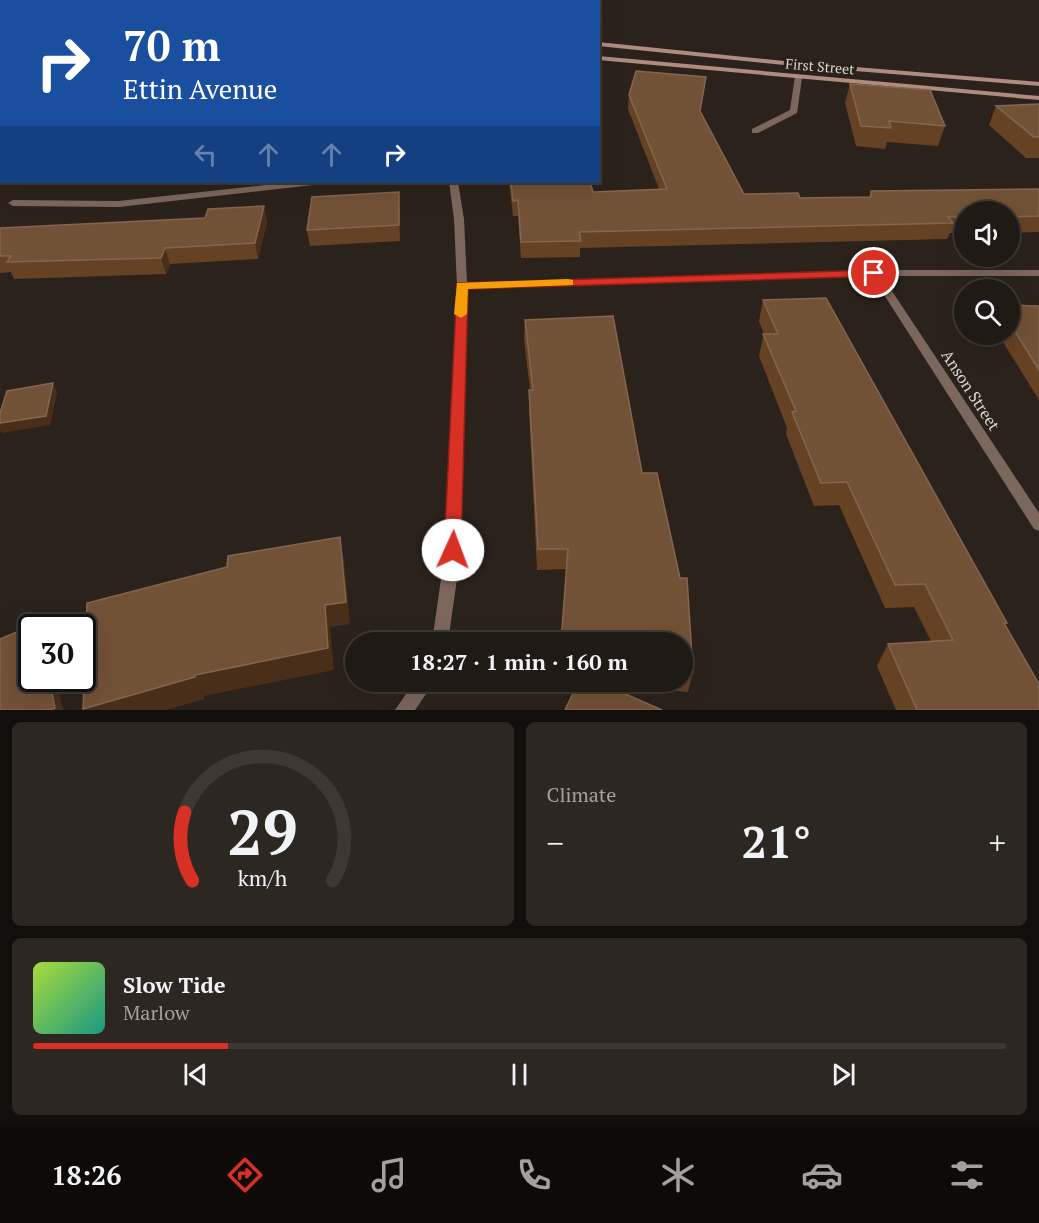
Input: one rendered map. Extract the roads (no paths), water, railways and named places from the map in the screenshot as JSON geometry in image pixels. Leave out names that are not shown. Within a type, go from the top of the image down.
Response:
[{"type":"main road","name":"First Street","points":[[600,44],[794,64],[1039,84]]},
{"type":"main road","name":"First Street","points":[[600,58],[798,78],[1039,98]]},
{"type":"street","points":[[755,130],[794,111],[798,78]]},
{"type":"street","points":[[12,203],[119,204],[304,183]]},
{"type":"street","points":[[441,632],[453,550],[462,286],[459,219],[453,183]]},
{"type":"street","points":[[462,286],[874,273],[1039,273]]},
{"type":"street","name":"Anson Street","points":[[874,273],[1039,525]]},
{"type":"street","points":[[404,710],[418,692]]}]
